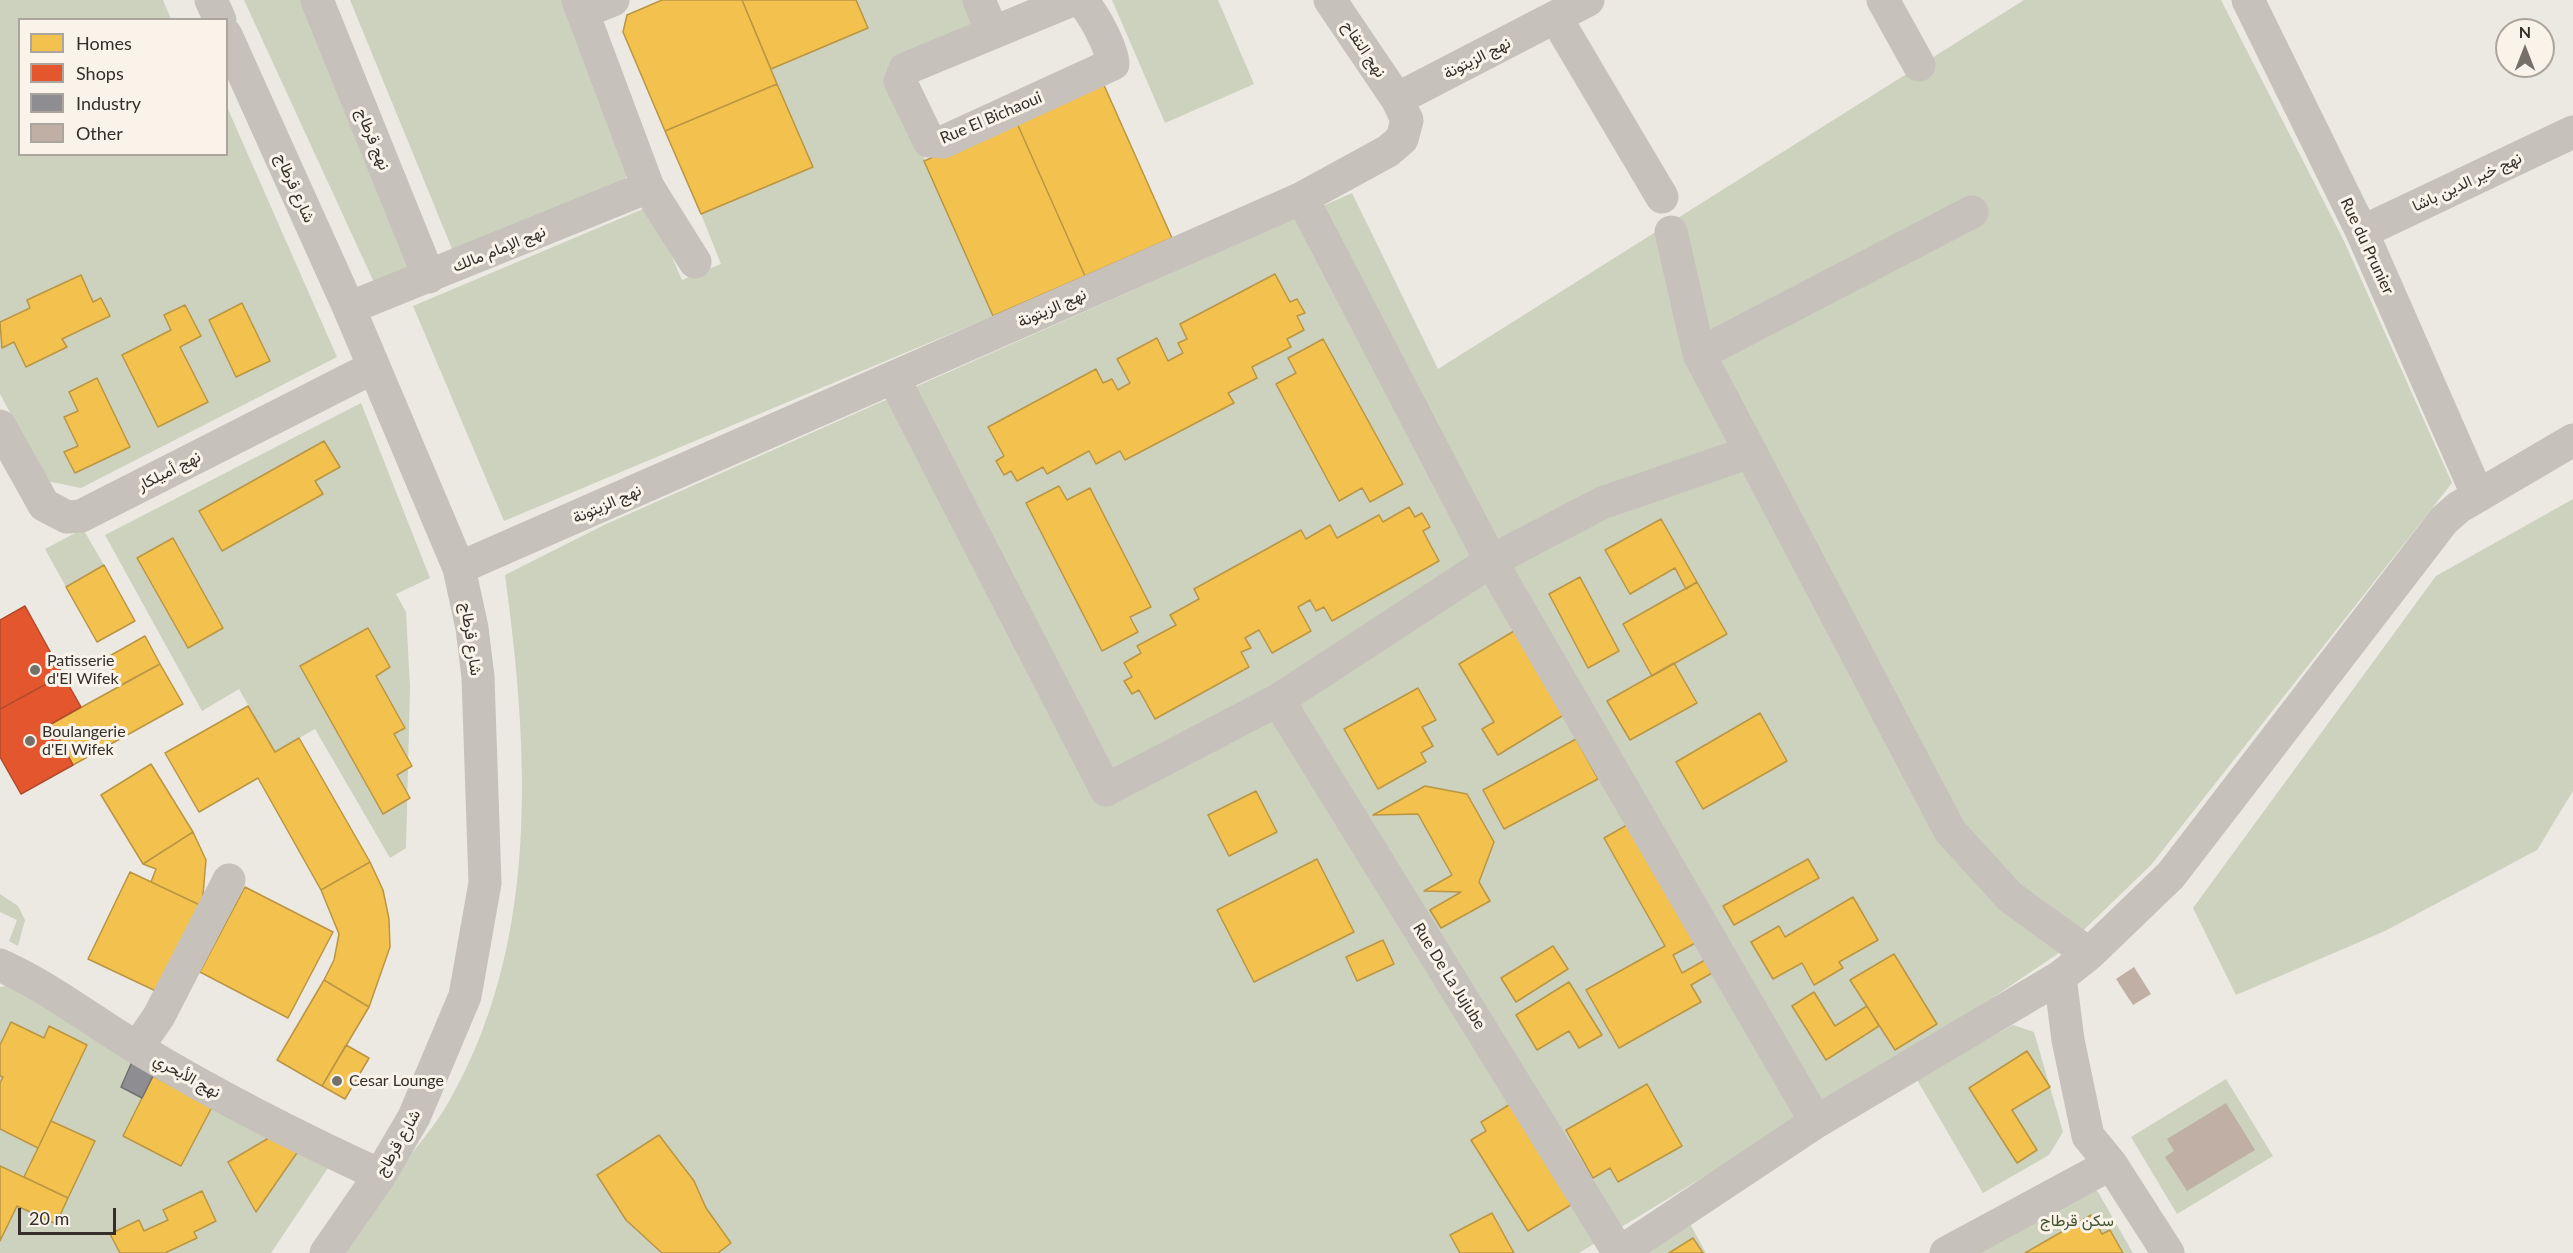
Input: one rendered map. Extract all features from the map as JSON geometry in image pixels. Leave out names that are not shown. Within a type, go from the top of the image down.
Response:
[{"type":"street","points":[[211,0],[219,18]]},
{"type":"street","name":"نهج قرطاج","points":[[317,0],[429,277]]},
{"type":"street","points":[[613,0],[580,6],[648,187],[695,262]]},
{"type":"street","points":[[979,0],[992,31]]},
{"type":"street","name":"Rue El Bichaoui","points":[[1072,0],[992,31],[902,72],[900,81],[929,141],[943,142],[1113,64],[1111,54],[1088,6],[1079,0]]},
{"type":"street","name":"نهج التفاح","points":[[1330,0],[1397,99]]},
{"type":"street","name":"نهج الزيتونة","points":[[459,568],[1302,198],[1388,151],[1402,139],[1407,120],[1397,99],[1588,0]]},
{"type":"street","points":[[1883,0],[1919,65]]},
{"type":"street","name":"Rue du Prunier","points":[[2252,1],[2362,232],[2478,496]]},
{"type":"street","points":[[1556,18],[1662,196]]},
{"type":"street","name":"شارع قرطاج","points":[[228,39],[349,308],[459,568],[472,628],[478,677],[485,882],[465,996],[431,1083],[380,1175],[326,1253]]},
{"type":"street","name":"نهج خير الدين باشا","points":[[2362,232],[2573,132]]},
{"type":"street","name":"نهج الإمام مالك","points":[[349,308],[648,187]]},
{"type":"street","points":[[1302,198],[1491,561],[1816,1122]]},
{"type":"street","points":[[1699,354],[1972,212]]},
{"type":"street","points":[[1671,232],[1699,354],[1950,831],[2010,897],[2089,954]]},
{"type":"street","name":"نهج أميلكار","points":[[0,426],[44,506],[67,517],[81,516],[374,367]]},
{"type":"street","points":[[894,379],[1106,790],[1278,700],[1491,561],[1602,503],[1750,452]]},
{"type":"street","points":[[1619,1252],[1816,1122],[2060,977],[2089,954],[2170,876],[2444,520],[2459,507],[2573,440]]},
{"type":"street","name":"Rue De La Jujube","points":[[1278,700],[1619,1252]]},
{"type":"street","points":[[136,1048],[159,1016],[228,880]]},
{"type":"street","name":"نهج الأبحري","points":[[0,965],[32,979],[136,1048],[284,1130],[380,1175]]},
{"type":"street","points":[[2060,977],[2068,1040],[2088,1136],[2112,1164],[2168,1253]]},
{"type":"street","points":[[1946,1253],[2112,1164]]},
{"type":"green space","points":[[0,0],[163,0],[171,18],[18,18],[18,156],[228,156],[228,109],[337,357],[81,488],[47,481],[0,394]]},
{"type":"green space","points":[[244,0],[310,0],[422,274],[378,291]]},
{"type":"green space","points":[[350,0],[568,0],[634,158],[625,180],[453,251]]},
{"type":"green space","points":[[856,0],[967,0],[975,17],[969,35],[886,70],[993,316],[504,521],[413,306],[650,206],[682,280],[721,264],[701,214],[812,167],[771,69],[868,28]]},
{"type":"green space","points":[[1112,0],[1218,0],[1254,84],[1165,123]]},
{"type":"green space","points":[[2024,0],[2221,0],[2344,241],[2452,483],[2151,865],[2062,951],[1955,1023],[1579,1253],[342,1253],[447,1105],[477,1043],[499,979],[513,913],[520,846],[522,778],[519,710],[505,575],[604,525],[1352,193],[1438,369]]},
{"type":"green space","points":[[361,403],[430,578],[396,594],[406,612],[410,687],[406,848],[390,858],[315,729],[275,752],[239,689],[202,711],[105,535]]},
{"type":"green space","points":[[2573,499],[2573,791],[2537,850],[2385,931],[2236,995],[2193,908],[2436,576]]},
{"type":"green space","points":[[83,529],[104,565],[66,587],[45,549]]},
{"type":"green space","points":[[0,894],[18,906],[25,920],[18,946],[9,941],[17,920],[0,912]]},
{"type":"green space","points":[[12,985],[328,1168],[271,1253],[0,1253],[0,987]]},
{"type":"green space","points":[[2013,1025],[2034,1032],[2063,1132],[2049,1155],[1983,1193],[1916,1078]]},
{"type":"green space","points":[[2226,1079],[2273,1156],[2177,1214],[2131,1137]]},
{"type":"green space","name":"سكن قرطاج","points":[[2082,1182],[2098,1192],[2133,1253],[1959,1253]]},
{"type":"green space","points":[[1689,1222],[1706,1253],[1633,1253]]},
{"type":"building: Homes","points":[[662,0],[742,0],[777,84],[665,131],[623,32],[627,15]]},
{"type":"building: Homes","points":[[742,0],[856,0],[868,28],[771,69]]},
{"type":"building: Homes","points":[[1103,83],[1172,238],[1085,276],[1016,121]]},
{"type":"building: Homes","points":[[777,84],[813,167],[701,214],[665,131]]},
{"type":"building: Homes","points":[[1016,121],[1085,276],[993,316],[924,161]]},
{"type":"building: Homes","points":[[1275,274],[1290,302],[1297,299],[1305,313],[1297,316],[1304,330],[1287,339],[1291,347],[1252,367],[1257,378],[1228,393],[1234,403],[1125,460],[1120,451],[1096,464],[1089,451],[1047,474],[1043,467],[1017,481],[1011,471],[1004,475],[996,461],[1004,456],[988,427],[1096,369],[1103,383],[1112,379],[1118,390],[1130,383],[1117,359],[1157,338],[1168,361],[1183,353],[1178,343],[1187,339],[1180,324]]},
{"type":"building: Homes","points":[[81,275],[93,302],[101,298],[110,316],[62,339],[67,347],[26,367],[14,342],[2,348],[0,322],[30,308],[27,300]]},
{"type":"building: Homes","points":[[242,303],[270,361],[236,377],[209,320]]},
{"type":"building: Homes","points":[[185,305],[201,336],[180,347],[208,402],[158,427],[122,355],[171,330],[164,315]]},
{"type":"building: Homes","points":[[1323,339],[1403,484],[1370,502],[1362,488],[1339,501],[1276,384],[1296,373],[1288,358]]},
{"type":"building: Homes","points":[[97,378],[130,447],[75,473],[64,452],[78,446],[64,417],[78,411],[69,392]]},
{"type":"building: Homes","points":[[324,441],[340,467],[315,481],[323,494],[222,551],[199,511]]},
{"type":"building: Homes","points":[[1059,486],[1067,500],[1090,488],[1151,607],[1130,617],[1138,632],[1102,651],[1026,503]]},
{"type":"building: Homes","points":[[1409,507],[1415,517],[1422,513],[1430,527],[1423,531],[1439,561],[1332,621],[1324,607],[1316,611],[1310,600],[1298,607],[1311,631],[1272,653],[1259,630],[1245,638],[1251,648],[1241,652],[1249,667],[1155,719],[1139,690],[1132,694],[1124,681],[1132,677],[1124,663],[1141,653],[1137,646],[1176,625],[1170,615],[1199,599],[1194,589],[1301,530],[1306,539],[1330,525],[1337,538],[1379,515],[1383,522]]},
{"type":"building: Homes","points":[[1661,519],[1697,582],[1686,589],[1675,568],[1630,594],[1605,550]]},
{"type":"building: Homes","points":[[173,538],[223,628],[188,648],[137,558]]},
{"type":"building: Homes","points":[[104,565],[135,621],[97,642],[66,587]]},
{"type":"building: Homes","points":[[1580,577],[1619,651],[1588,668],[1549,594]]},
{"type":"building: Homes","points":[[1697,582],[1727,634],[1652,676],[1623,624]]},
{"type":"building: Homes","points":[[368,628],[390,667],[376,676],[405,728],[394,734],[412,766],[397,775],[410,798],[383,814],[300,666]]},
{"type":"building: Homes","points":[[1514,631],[1575,708],[1498,755],[1482,729],[1494,722],[1459,664]]},
{"type":"building: Homes","points":[[145,636],[160,664],[121,685],[106,658]]},
{"type":"building: Homes","points":[[1674,663],[1697,703],[1630,740],[1607,701]]},
{"type":"building: Homes","points":[[160,664],[183,704],[73,765],[51,724]]},
{"type":"building: Homes","points":[[1418,688],[1436,720],[1422,727],[1433,746],[1421,753],[1426,762],[1378,789],[1344,729]]},
{"type":"building: Homes","points":[[248,706],[275,752],[299,738],[370,862],[321,890],[258,778],[199,812],[165,753]]},
{"type":"building: Homes","points":[[1760,713],[1787,761],[1703,809],[1676,762]]},
{"type":"building: Homes","points":[[1576,739],[1598,779],[1504,829],[1483,790]]},
{"type":"building: Homes","points":[[151,764],[193,832],[143,864],[101,795]]},
{"type":"building: Homes","points":[[1425,786],[1467,794],[1494,842],[1479,882],[1490,901],[1441,928],[1430,910],[1461,892],[1424,891],[1452,875],[1418,814],[1373,815]]},
{"type":"building: Homes","points":[[1256,791],[1277,832],[1229,856],[1208,815]]},
{"type":"building: Homes","points":[[1634,821],[1701,940],[1673,955],[1682,973],[1705,960],[1712,973],[1691,985],[1701,1002],[1619,1048],[1586,990],[1665,946],[1604,838]]},
{"type":"building: Homes","points":[[193,832],[206,860],[202,906],[151,882],[156,869],[143,864]]},
{"type":"building: Homes","points":[[1317,859],[1354,932],[1254,982],[1217,910]]},
{"type":"building: Homes","points":[[1808,859],[1819,878],[1734,925],[1723,906]]},
{"type":"building: Homes","points":[[370,862],[383,890],[389,919],[390,947],[369,1007],[324,980],[334,960],[339,934],[321,890]]},
{"type":"building: Homes","points":[[130,872],[202,906],[160,993],[88,959]]},
{"type":"building: Homes","points":[[245,887],[333,932],[288,1018],[200,972]]},
{"type":"building: Homes","points":[[1853,897],[1878,940],[1839,962],[1843,968],[1814,985],[1802,963],[1773,979],[1751,942],[1779,926],[1785,937]]},
{"type":"building: Homes","points":[[1383,940],[1394,964],[1357,981],[1346,957]]},
{"type":"building: Homes","points":[[1553,946],[1568,969],[1516,1002],[1501,978]]},
{"type":"building: Homes","points":[[1894,954],[1937,1024],[1895,1050],[1850,980]]},
{"type":"building: Homes","points":[[324,980],[369,1007],[322,1086],[277,1060]]},
{"type":"building: Homes","points":[[1569,982],[1602,1035],[1579,1048],[1569,1031],[1537,1050],[1516,1015]]},
{"type":"building: Homes","points":[[1814,992],[1835,1026],[1867,1006],[1879,1026],[1826,1060],[1792,1006]]},
{"type":"building: Homes","points":[[11,1022],[44,1038],[49,1026],[87,1045],[38,1148],[0,1129],[0,1083],[3,1077],[0,1076],[0,1045]]},
{"type":"building: Homes","points":[[346,1045],[369,1058],[345,1099],[322,1086]]},
{"type":"building: Homes","points":[[2027,1051],[2050,1087],[2012,1110],[2037,1150],[2017,1163],[1969,1088]]},
{"type":"building: Homes","points":[[153,1076],[212,1107],[181,1166],[123,1136]]},
{"type":"building: Homes","points":[[1647,1084],[1682,1146],[1618,1182],[1610,1168],[1593,1178],[1566,1130]]},
{"type":"building: Homes","points":[[1517,1100],[1579,1200],[1528,1231],[1471,1140],[1486,1131],[1481,1122]]},
{"type":"building: Homes","points":[[51,1121],[95,1141],[68,1198],[24,1177]]},
{"type":"building: Homes","points":[[279,1132],[301,1147],[256,1212],[228,1162]]},
{"type":"building: Homes","points":[[659,1135],[694,1181],[706,1208],[731,1243],[718,1253],[662,1253],[626,1220],[597,1175]]},
{"type":"building: Homes","points":[[0,1166],[68,1198],[56,1224],[17,1206],[0,1241]]},
{"type":"building: Homes","points":[[202,1191],[216,1221],[194,1232],[197,1238],[165,1253],[120,1253],[110,1234],[139,1220],[144,1231],[168,1220],[163,1210]]},
{"type":"building: Homes","points":[[1492,1213],[1514,1253],[1460,1253],[1450,1235]]},
{"type":"building: Homes","points":[[2091,1215],[2102,1234],[2110,1230],[2123,1253],[2025,1253]]},
{"type":"building: Homes","points":[[1693,1238],[1703,1253],[1669,1253]]},
{"type":"building: Shops","points":[[25,606],[63,675],[0,709],[0,620]]},
{"type":"building: Shops","name":"Boulangerie d'El Wifek","points":[[63,675],[81,707],[51,724],[73,765],[21,794],[0,757],[0,709]]},
{"type":"building: Industry","points":[[135,1055],[153,1076],[142,1098],[121,1087]]},
{"type":"building: Other","points":[[2134,967],[2151,994],[2133,1005],[2116,979]]},
{"type":"building: Other","points":[[2226,1103],[2255,1150],[2187,1191],[2165,1157],[2174,1151],[2167,1139]]},
{"type":"place","name":"Patisserie d'El Wifek","points":[[35,670]]},
{"type":"place","name":"Boulangerie d'El Wifek","points":[[30,741]]},
{"type":"place","name":"Cesar Lounge","points":[[337,1081]]}]
